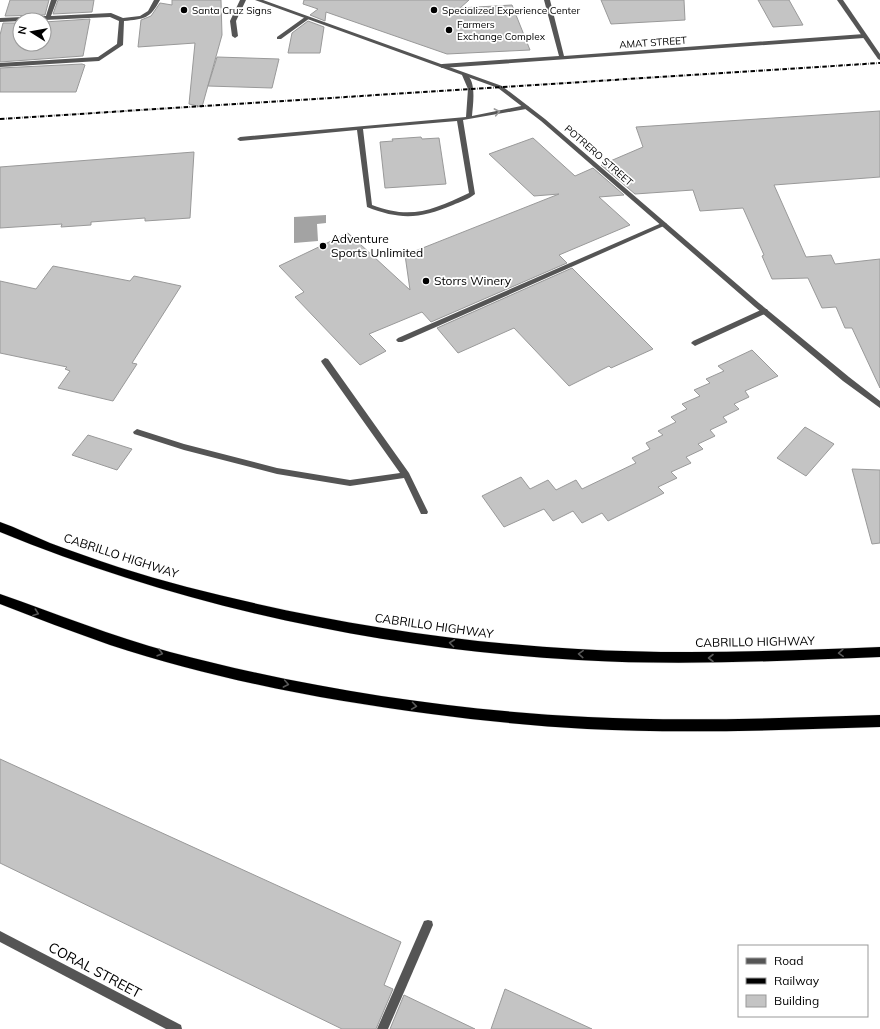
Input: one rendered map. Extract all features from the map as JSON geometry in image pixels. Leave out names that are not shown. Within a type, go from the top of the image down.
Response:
[{"type":"highway","name":"CABRILLO HIGHWAY","points":[[0,527],[82,560],[208,598],[277,614],[420,639],[536,651],[644,658],[719,658],[880,652]]},
{"type":"highway","points":[[0,599],[72,626],[138,647],[206,666],[279,683],[353,697],[431,709],[506,717],[586,723],[663,726],[745,726],[880,721]]},
{"type":"street","points":[[50,12],[54,0]]},
{"type":"street","points":[[52,18],[111,15],[122,20],[145,17],[150,14],[157,0]]},
{"type":"street","points":[[235,36],[233,21],[243,0]]},
{"type":"street","name":"POTRERO STREET","points":[[258,0],[500,87],[526,107],[846,379],[880,405]]},
{"type":"street","points":[[547,0],[562,58]]},
{"type":"street","points":[[840,0],[880,58]]},
{"type":"street","points":[[280,38],[307,18]]},
{"type":"street","points":[[0,20],[12,20]]},
{"type":"street","points":[[0,66],[99,59],[120,45],[122,20]]},
{"type":"street","name":"AMAT STREET","points":[[442,66],[864,36]]},
{"type":"street","points":[[465,75],[469,81],[471,89],[469,118]]},
{"type":"street","points":[[240,139],[469,118],[526,107]]},
{"type":"street","points":[[360,128],[369,206],[384,213],[413,216],[437,210],[472,194],[460,119]]},
{"type":"street","points":[[400,340],[664,224]]},
{"type":"street","points":[[695,343],[765,311]]},
{"type":"street","points":[[325,361],[406,475],[424,512]]},
{"type":"street","points":[[137,432],[184,447],[284,472],[350,483],[406,475]]},
{"type":"street","points":[[382,1029],[428,925]]},
{"type":"street","name":"CORAL STREET","points":[[0,936],[177,1029]]},
{"type":"shaded area","points":[[326,215],[326,223],[317,224],[318,241],[294,243],[294,217]]},
{"type":"building","points":[[10,0],[49,0],[46,12],[12,12],[12,16],[5,16]]},
{"type":"building","points":[[58,0],[94,0],[92,12],[53,14]]},
{"type":"building","points":[[172,0],[221,0],[222,35],[202,107],[189,104],[195,43],[138,47],[141,20],[151,16],[160,3],[172,5]]},
{"type":"building","name":"Farmers Exchange Complex","points":[[304,0],[469,0],[460,8],[512,5],[530,50],[447,54],[326,12],[325,21],[310,15],[318,9],[303,4]]},
{"type":"building","points":[[601,0],[684,0],[685,20],[611,24]]},
{"type":"building","points":[[758,0],[789,0],[803,25],[773,27]]},
{"type":"building","points":[[90,19],[83,56],[0,62],[0,35],[3,23],[12,23],[12,52],[52,52],[52,21]]},
{"type":"building","points":[[308,21],[324,27],[320,53],[288,53],[292,33]]},
{"type":"building","points":[[217,57],[279,59],[272,88],[208,86]]},
{"type":"building","points":[[85,65],[76,92],[0,92],[0,68]]},
{"type":"building","points":[[880,111],[880,177],[774,185],[806,257],[831,255],[835,264],[880,259],[880,388],[852,328],[845,328],[836,307],[822,308],[808,278],[772,279],[762,256],[764,255],[743,208],[700,211],[693,190],[635,194],[601,165],[643,147],[636,127]]},
{"type":"building","points":[[421,137],[422,139],[439,138],[446,184],[385,188],[380,142],[393,141],[392,139]]},
{"type":"building","points":[[533,138],[575,176],[593,168],[624,195],[599,197],[630,225],[559,255],[567,263],[431,322],[422,312],[369,334],[386,351],[360,365],[295,297],[304,292],[279,266],[348,233],[410,290],[405,255],[559,194],[534,196],[489,154]]},
{"type":"building","points":[[194,152],[190,218],[145,221],[145,218],[91,222],[91,225],[61,227],[62,224],[0,228],[0,167]]},
{"type":"building","points":[[53,266],[130,281],[134,276],[181,286],[132,363],[137,364],[113,401],[58,388],[70,371],[65,369],[67,367],[0,353],[0,281],[36,289]]},
{"type":"building","points":[[572,268],[653,349],[611,368],[609,366],[569,386],[514,328],[458,353],[437,328]]},
{"type":"building","points":[[752,350],[778,376],[745,391],[749,397],[734,404],[739,409],[723,417],[727,422],[710,430],[715,436],[698,444],[703,449],[686,457],[691,463],[671,472],[677,478],[658,487],[664,493],[608,521],[602,513],[582,523],[573,511],[553,521],[544,509],[504,527],[482,496],[521,477],[530,489],[548,480],[556,490],[576,480],[582,489],[636,463],[632,458],[650,449],[646,443],[663,435],[658,431],[676,422],[671,417],[687,409],[682,404],[700,396],[694,390],[710,383],[706,379],[724,371],[718,366]]},
{"type":"building","points":[[805,427],[834,444],[806,476],[777,458]]},
{"type":"building","points":[[88,435],[132,449],[117,470],[72,455]]},
{"type":"building","points":[[852,469],[880,470],[880,543],[872,544]]},
{"type":"building","points":[[0,759],[401,942],[384,985],[393,989],[376,1029],[342,1029],[0,863]]},
{"type":"building","points":[[505,989],[592,1029],[491,1029]]},
{"type":"building","points":[[404,995],[475,1029],[390,1029]]},
{"type":"railway","points":[[0,119],[880,63]]},
{"type":"place","name":"Santa Cruz Signs","points":[[184,10]]},
{"type":"place","name":"Specialized Experience Center","points":[[434,10]]},
{"type":"place","name":"Farmers Exchange Complex","points":[[449,30]]},
{"type":"place","name":"Adventure Sports Unlimited","points":[[323,246]]},
{"type":"place","name":"Storrs Winery","points":[[426,281]]}]
